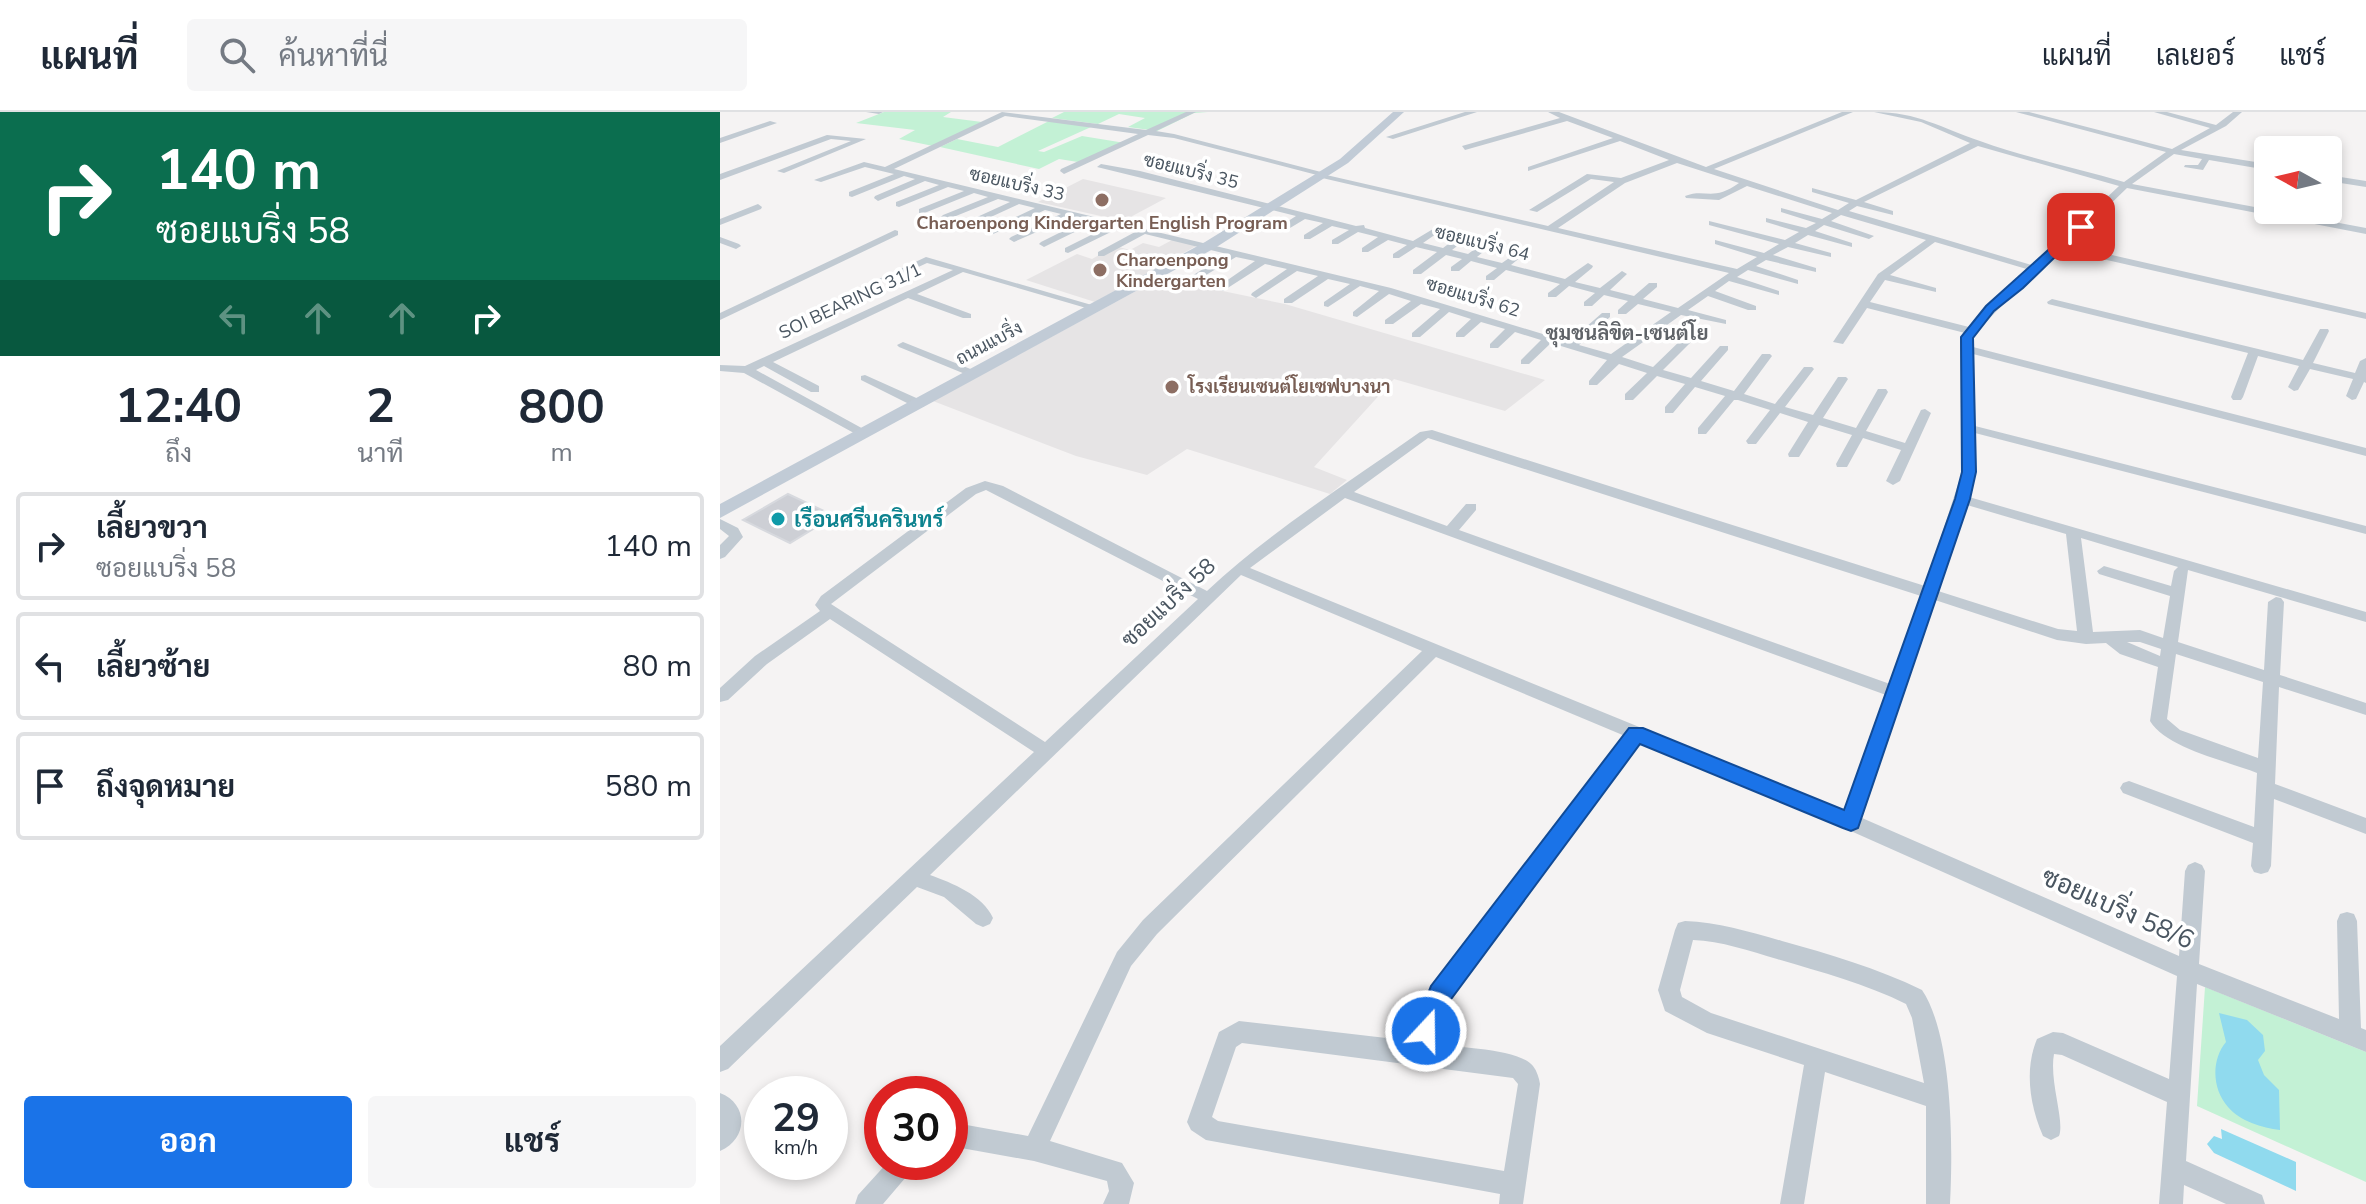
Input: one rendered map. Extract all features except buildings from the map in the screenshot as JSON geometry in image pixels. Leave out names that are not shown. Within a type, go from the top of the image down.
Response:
[{"type":"main road","name":"ถนนแบริ่ง","points":[[720,512],[1097,308],[1274,207],[1319,174],[1387,112]]},
{"type":"main road","name":"ถนนแบริ่ง","points":[[1319,174],[1344,161],[1399,112]]},
{"type":"street","points":[[870,112],[879,112]]},
{"type":"street","points":[[1064,171],[1192,112]]},
{"type":"street","points":[[1390,137],[1473,112]]},
{"type":"street","points":[[1553,112],[1745,183],[2036,269]]},
{"type":"street","points":[[1708,169],[1849,112]]},
{"type":"street","points":[[1878,112],[1923,120],[1977,143],[2125,185],[2366,231]]},
{"type":"street","points":[[2020,112],[2171,151],[2254,165]]},
{"type":"street","points":[[2158,112],[2216,127]]},
{"type":"street","points":[[1851,822],[1969,472],[1967,337],[1990,309],[2125,185],[2171,151],[2238,112]]},
{"type":"street","points":[[835,185],[884,169],[1006,113],[1150,132],[1739,272],[1794,282]]},
{"type":"street","points":[[1465,148],[1568,118]]},
{"type":"street","points":[[720,141],[773,123]]},
{"type":"street","points":[[720,177],[831,136],[862,139],[781,171]]},
{"type":"street","points":[[1531,169],[1621,138]]},
{"type":"street","points":[[1593,383],[1614,360],[1739,272],[1857,203],[1977,143]]},
{"type":"street","points":[[2188,167],[2200,168],[2207,157]]},
{"type":"street","points":[[1551,228],[1622,181],[1677,160]]},
{"type":"street","name":"ซอยแบริ่ง 33","points":[[818,180],[864,164],[1210,245]]},
{"type":"street","name":"ซอยแบริ่ง 35","points":[[1101,167],[1274,207]]},
{"type":"street","points":[[852,194],[904,173]]},
{"type":"street","points":[[1534,210],[1590,176],[1622,181]]},
{"type":"street","points":[[878,198],[925,178]]},
{"type":"street","points":[[2342,180],[2366,184]]},
{"type":"street","points":[[1689,196],[1716,200],[1730,195],[1745,183]]},
{"type":"street","points":[[899,204],[948,184]]},
{"type":"street","points":[[922,211],[974,190]]},
{"type":"street","points":[[1815,190],[1890,213]]},
{"type":"street","points":[[946,217],[997,196]]},
{"type":"street","points":[[2070,197],[2102,207]]},
{"type":"street","points":[[967,225],[1019,201]]},
{"type":"street","points":[[720,222],[758,207]]},
{"type":"street","points":[[991,232],[1045,207]]},
{"type":"street","name":"ซอยแบริ่ง 64","points":[[1274,207],[1722,322]]},
{"type":"street","points":[[1784,210],[1869,236]]},
{"type":"street","points":[[1014,239],[1071,213]]},
{"type":"street","points":[[1282,229],[1304,215]]},
{"type":"street","points":[[1044,244],[1094,219]]},
{"type":"street","points":[[1769,220],[1849,245]]},
{"type":"street","points":[[1335,242],[1372,221]]},
{"type":"street","points":[[1307,237],[1331,222]]},
{"type":"street","points":[[1712,223],[1828,255]]},
{"type":"street","points":[[1068,250],[1118,225]]},
{"type":"street","points":[[1101,254],[1144,231]]},
{"type":"street","points":[[1396,256],[1433,232]]},
{"type":"street","points":[[720,317],[895,233]]},
{"type":"street","points":[[1365,250],[1387,236]]},
{"type":"street","points":[[1839,342],[1882,276],[1935,238]]},
{"type":"street","points":[[720,240],[736,246]]},
{"type":"street","points":[[1417,272],[1458,241]]},
{"type":"street","points":[[1718,242],[1812,270]]},
{"type":"street","name":"ซอยแบริ่ง 62","points":[[1210,245],[1393,289],[1419,300],[1654,373],[1908,448]]},
{"type":"street","points":[[1455,269],[1486,245]]},
{"type":"street","points":[[2060,246],[2366,316]]},
{"type":"street","points":[[1191,281],[1237,252]]},
{"type":"street","points":[[1490,278],[1522,252]]},
{"type":"street","points":[[1223,288],[1265,259]]},
{"type":"street","points":[[884,279],[926,260],[1097,308]]},
{"type":"street","points":[[1520,286],[1548,265]]},
{"type":"street","points":[[1552,295],[1588,266]]},
{"type":"street","points":[[1256,295],[1297,267]]},
{"type":"street","name":"SOI BEARING 31/1","points":[[747,370],[962,269]]},
{"type":"street","points":[[1739,272],[1775,293]]},
{"type":"street","points":[[1588,304],[1622,274]]},
{"type":"street","points":[[1288,301],[1327,275]]},
{"type":"street","points":[[1882,276],[1932,290]]},
{"type":"street","points":[[1328,304],[1358,283]]},
{"type":"street","points":[[1622,312],[1653,285]]},
{"type":"street","points":[[1357,314],[1393,289]]},
{"type":"street","points":[[1707,292],[1752,308]]},
{"type":"street","points":[[907,294],[967,316]]},
{"type":"street","points":[[1389,322],[1419,300]]},
{"type":"street","points":[[2052,302],[2362,378]]},
{"type":"street","points":[[1864,304],[1972,331]]},
{"type":"street","points":[[1416,335],[1448,308]]},
{"type":"street","points":[[1571,346],[1606,315]]},
{"type":"street","points":[[1460,335],[1479,318]]},
{"type":"street","points":[[1494,346],[1513,328]]},
{"type":"street","points":[[2294,387],[2324,331]]},
{"type":"street","points":[[1629,397],[1689,338]]},
{"type":"street","points":[[1525,362],[1549,339]]},
{"type":"street","points":[[903,345],[974,374]]},
{"type":"street","points":[[1669,410],[1724,348]]},
{"type":"street","points":[[1966,349],[2366,452]]},
{"type":"street","points":[[2237,397],[2254,351]]},
{"type":"street","points":[[1702,431],[1766,356]]},
{"type":"street","points":[[2352,396],[2362,378],[2366,361]]},
{"type":"street","points":[[764,362],[815,389]]},
{"type":"street","points":[[720,368],[747,370],[863,434]]},
{"type":"street","points":[[1752,441],[1808,369]]},
{"type":"street","points":[[865,378],[919,404]]},
{"type":"street","points":[[1794,454],[1842,379]]},
{"type":"street","points":[[1842,464],[1882,392]]},
{"type":"street","points":[[1893,481],[1925,413]]},
{"type":"street","points":[[1969,428],[2366,530]]},
{"type":"street","points":[[1239,569],[1424,435],[1438,435],[2057,634],[2086,638],[2140,636],[2366,709]]},
{"type":"street","points":[[1047,752],[823,605],[963,496],[985,485],[1207,597]]},
{"type":"street","points":[[1343,493],[1895,692]]},
{"type":"street","points":[[1962,499],[2366,617]]},
{"type":"street","points":[[1449,532],[1471,507]]},
{"type":"street","points":[[720,523],[733,531],[736,537],[720,554]]},
{"type":"street","points":[[2073,532],[2086,638]]},
{"type":"street","name":"ซอยแบริ่ง 58","points":[[720,1061],[1239,569],[1851,822]]},
{"type":"street","points":[[2104,571],[2177,593]]},
{"type":"street","points":[[2181,571],[2157,714],[2160,726],[2174,735],[2268,769]]},
{"type":"street","points":[[2261,866],[2276,602]]},
{"type":"street","points":[[722,696],[761,660],[830,612]]},
{"type":"street","points":[[2109,637],[2126,650],[2166,664]]},
{"type":"street","points":[[1034,1149],[1116,975],[1135,942],[1434,649]]},
{"type":"street","points":[[1419,1053],[1439,995],[1636,734]]},
{"type":"street","points":[[2129,788],[2263,839]]},
{"type":"street","points":[[2267,789],[2366,826]]},
{"type":"street","name":"ซอยแบริ่ง 58/6","points":[[1851,822],[2190,971],[2358,1038]]},
{"type":"street","points":[[2171,1204],[2195,871]]},
{"type":"street","points":[[915,878],[951,891],[983,918]]},
{"type":"street","points":[[2347,921],[2358,1038]]},
{"type":"street","points":[[1938,1204],[1942,1141],[1939,1099],[1920,1004],[1908,992],[1707,931],[1685,930],[1669,990],[1673,1004],[1707,1022],[1939,1099]]},
{"type":"street","points":[[1239,1032],[1419,1053],[1521,1069],[1528,1074],[1529,1084],[1513,1194],[1214,1132],[1199,1122],[1227,1040],[1231,1034],[1239,1032]]},
{"type":"street","points":[[2051,1128],[2042,1094],[2041,1058],[2045,1047],[2053,1043],[2063,1044],[2178,1095]]},
{"type":"street","points":[[1792,1204],[1816,1058]]},
{"type":"street","points":[[720,1104],[731,1115],[730,1123],[720,1139]]},
{"type":"street","points":[[968,1137],[1034,1149],[1114,1171],[1121,1178],[1123,1188],[1115,1204]]},
{"type":"street","points":[[2174,1168],[2253,1204]]},
{"type":"street","points":[[867,1204],[888,1180]]},
{"type":"shaded area","name":"Charoenpong Kindergarten English Program","points":[[1083,179],[1166,198],[1123,221],[1038,202]]},
{"type":"shaded area","name":"Charoenpong Kindergarten","points":[[1174,239],[1198,245],[1095,302],[1026,280],[1077,254],[1092,259],[1115,246],[1130,250],[1143,243],[1159,247]]},
{"type":"shaded area","name":"โรงเรียนเซนต์โยเซฟบางนา","points":[[1160,278],[1285,304],[1545,380],[1505,411],[1394,379],[1314,467],[1347,480],[1330,494],[1187,449],[1147,475],[1076,456],[933,401]]},
{"type":"green space","points":[[884,112],[951,112],[943,117],[982,122],[933,146],[899,139],[915,130],[856,123]]},
{"type":"green space","points":[[1064,112],[1208,112],[1194,113],[1157,131],[1128,127],[1145,118],[1119,114],[1098,124],[1052,118]]},
{"type":"green space","points":[[1049,121],[1091,127],[1038,151],[1044,152],[1082,136],[1125,143],[1078,162],[1059,159],[1039,169],[940,147],[957,139],[998,147]]},
{"type":"green space","points":[[2205,987],[2366,1052],[2366,1182],[2197,1106]]},
{"type":"water","points":[[2219,1013],[2247,1020],[2263,1035],[2265,1051],[2258,1060],[2264,1075],[2279,1090],[2280,1130],[2245,1120],[2223,1100],[2215,1074],[2218,1057],[2226,1042]]},
{"type":"water","points":[[2221,1129],[2296,1162],[2296,1191],[2214,1153],[2207,1144],[2214,1136],[2222,1139]]},
{"type":"place","name":"Charoenpong Kindergarten English Program","points":[[1102,200]]},
{"type":"place","name":"Charoenpong Kindergarten","points":[[1100,270]]},
{"type":"place","name":"โรงเรียนเซนต์โยเซฟบางนา","points":[[1172,387]]},
{"type":"place","name":"เรือนศรีนครินทร์","points":[[778,519]]},
{"type":"district","name":"ชุมชนลิขิต-เซนต์โย","points":[[1627,333]]},
{"type":"route","points":[[1426,1031],[1439,995],[1636,734],[1851,822],[1969,472],[1967,337],[1990,309],[2081,227]]}]
